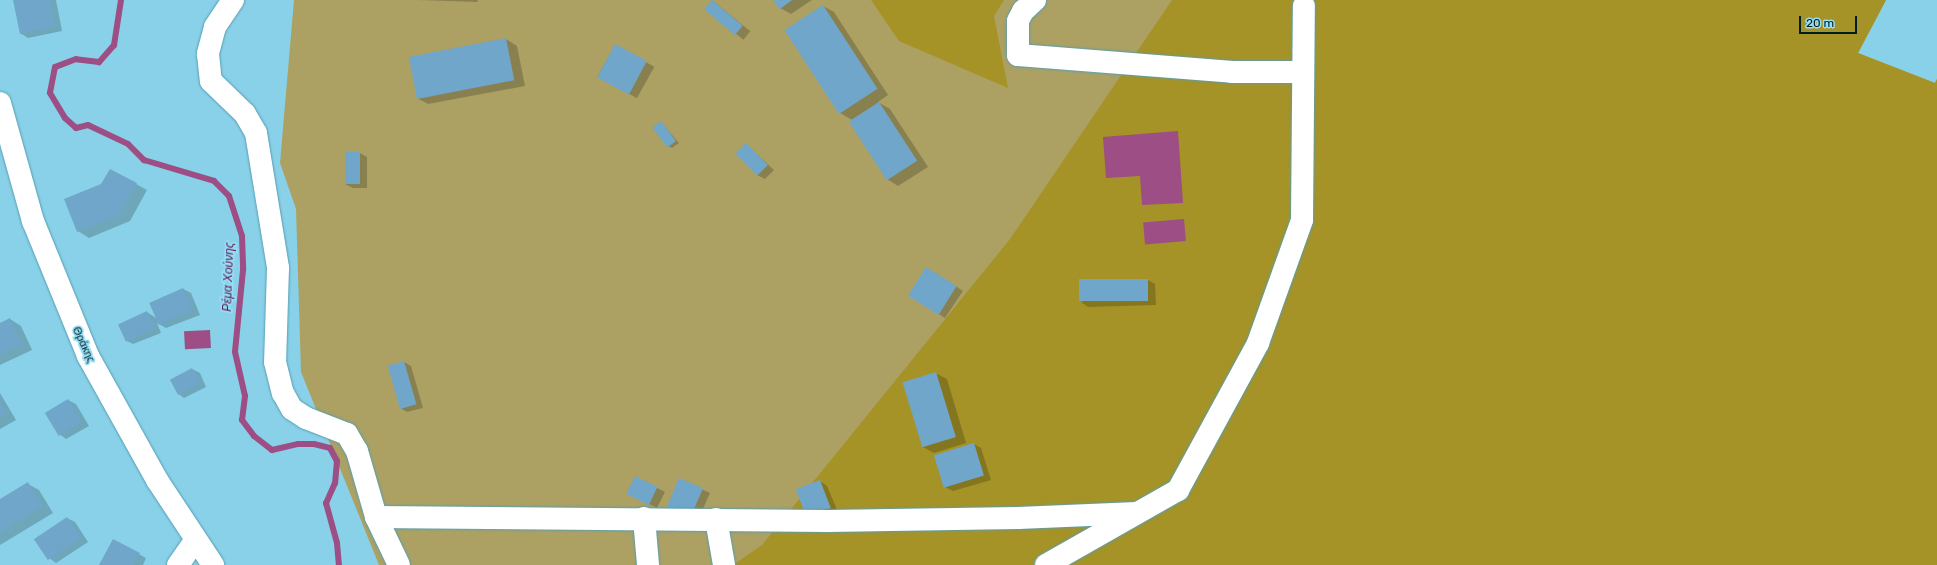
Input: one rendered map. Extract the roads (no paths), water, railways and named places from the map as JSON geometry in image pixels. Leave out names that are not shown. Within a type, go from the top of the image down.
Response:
[{"type":"street","points":[[233,0],[214,27],[208,54],[210,74],[211,81],[245,114],[256,133],[278,268],[276,368],[283,393],[292,409],[306,418],[347,434],[357,451],[376,517],[400,565]]},
{"type":"street","points":[[1035,0],[1023,11],[1018,21],[1018,55],[1232,72],[1303,72]]},
{"type":"street","points":[[1046,565],[1178,490],[1258,343],[1302,220],[1304,6]]},
{"type":"street","name":"Θράκης","points":[[0,103],[32,221],[88,356],[145,460],[195,541],[213,565]]},
{"type":"street","points":[[376,517],[644,518],[827,521],[1018,518],[1137,513]]},
{"type":"street","points":[[644,518],[648,565]]},
{"type":"street","points":[[716,519],[724,565]]},
{"type":"street","points":[[178,565],[195,541]]},
{"type":"waterway","name":"Ρέμα Χούνης","points":[[121,0],[114,45],[99,62],[76,59],[55,67],[50,93],[65,118],[76,128],[88,125],[128,144],[144,160],[214,181],[229,196],[242,236],[243,270],[235,352],[245,396],[242,420],[254,436],[272,450],[298,444],[314,444],[330,448],[337,461],[335,483],[326,503],[337,543],[339,565]]}]
